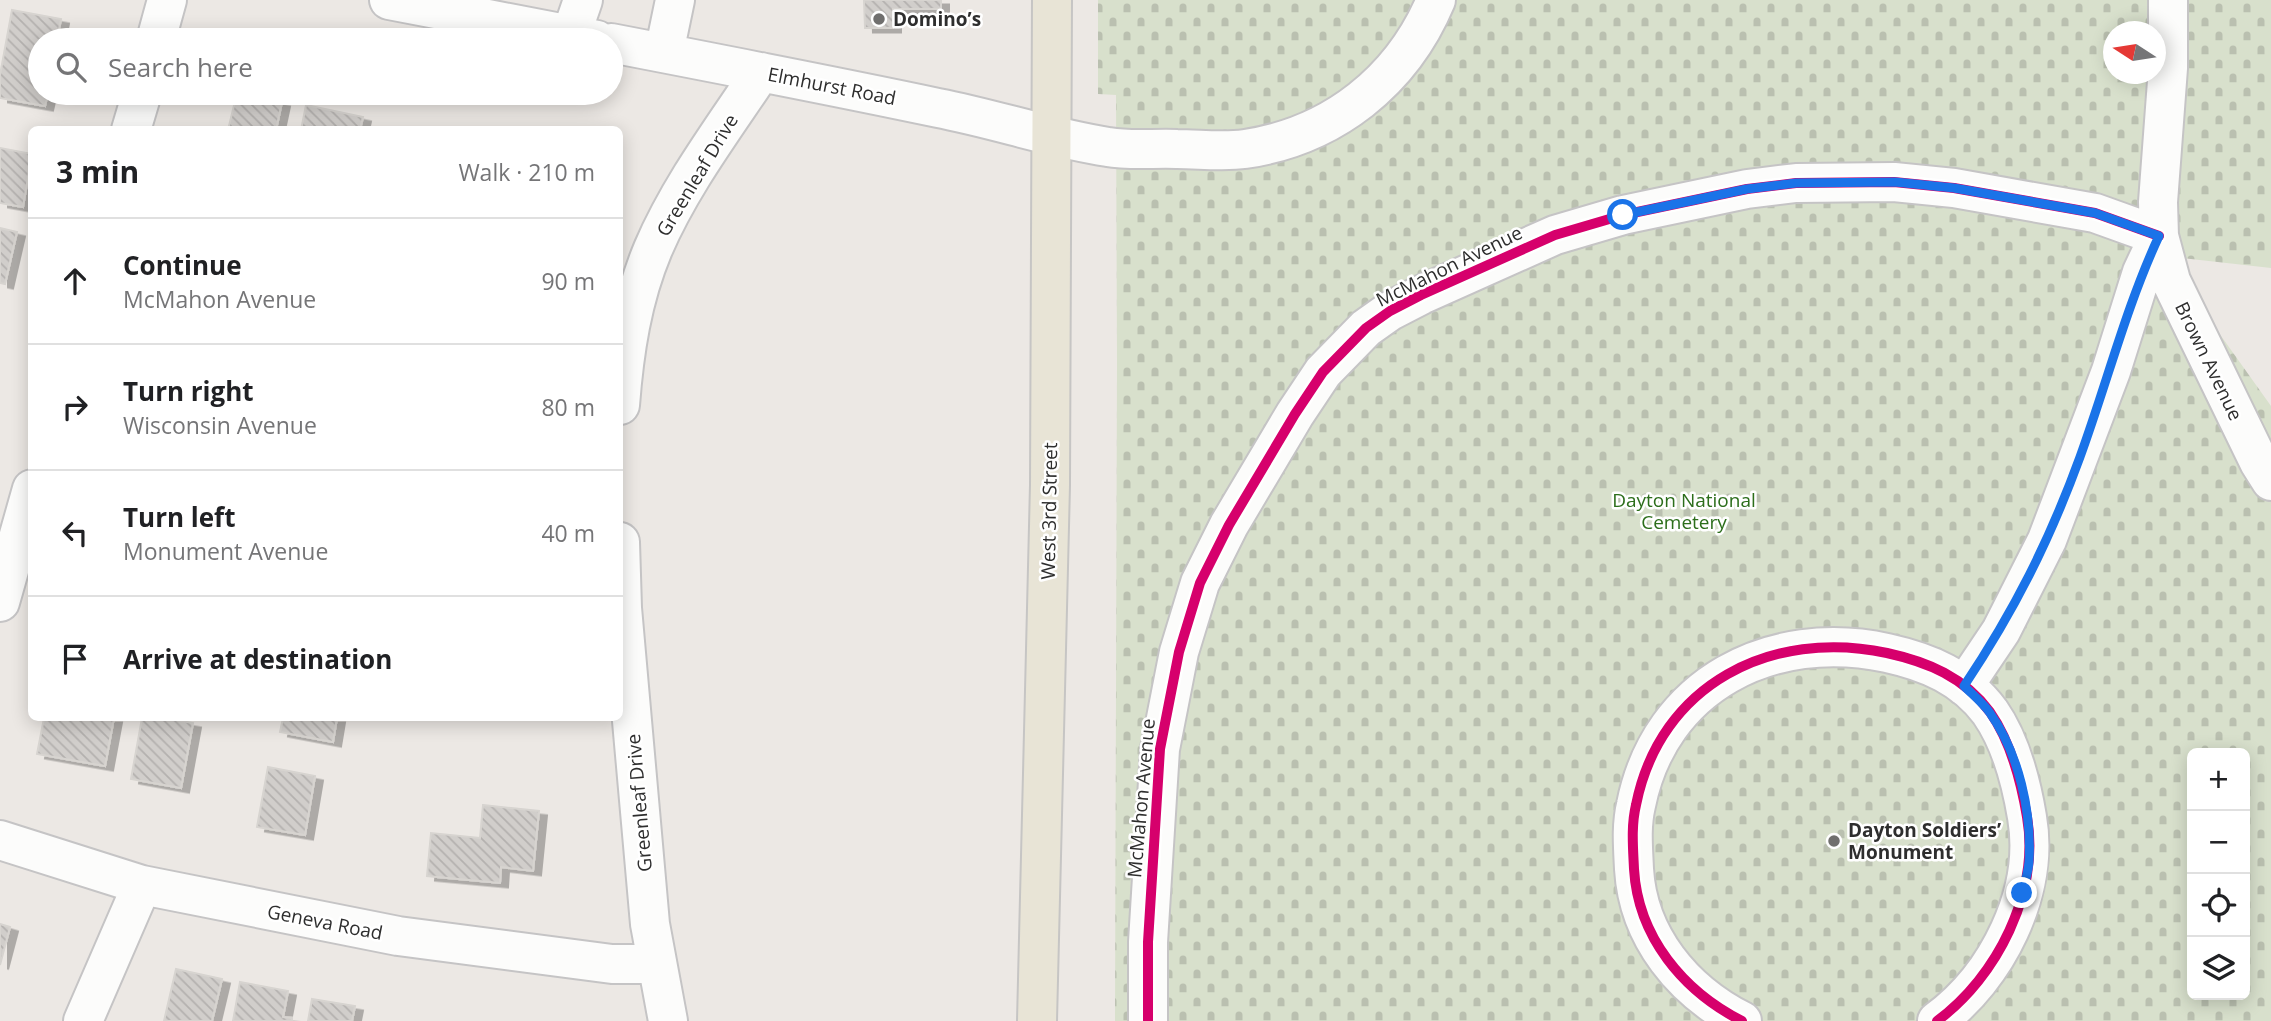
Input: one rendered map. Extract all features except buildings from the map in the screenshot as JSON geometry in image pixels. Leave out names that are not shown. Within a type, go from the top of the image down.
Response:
[{"type":"main road","name":"West 3rd Street","points":[[1037,1021],[1050,485],[1052,0]]},
{"type":"street","points":[[159,28],[167,0]]},
{"type":"street","points":[[389,0],[487,9],[584,25]]},
{"type":"street","points":[[664,53],[675,0]]},
{"type":"street","name":"Elmhurst Road","points":[[623,45],[987,117],[1051,136],[1111,148],[1242,149],[1299,136],[1350,109],[1382,82],[1412,47],[1427,23],[1436,0]]},
{"type":"street","points":[[1964,686],[2001,631],[2047,540],[2102,396],[2142,272],[2159,236],[2158,202],[2168,68],[2168,0]]},
{"type":"street","name":"Greenleaf Drive","points":[[623,379],[629,326],[653,250],[690,180],[761,72]]},
{"type":"street","points":[[132,126],[138,105]]},
{"type":"street","name":"McMahon Avenue","points":[[1148,1021],[1148,942],[1160,750],[1168,700],[1200,583],[1229,525],[1295,414],[1323,372],[1366,328],[1390,311],[1421,295],[1555,235],[1623,215],[1784,184],[1846,181],[1954,188],[2095,213],[2159,236]]},
{"type":"street","name":"Brown Avenue","points":[[2159,236],[2171,281],[2259,462],[2271,481]]},
{"type":"street","points":[[0,602],[28,503]]},
{"type":"street","name":"Greenleaf Drive","points":[[623,622],[649,910],[668,1021]]},
{"type":"street","points":[[1742,1021],[1716,1008],[1678,975],[1662,954],[1640,908],[1635,883],[1632,832],[1635,806],[1652,755],[1682,710],[1708,685],[1757,659],[1810,647],[1866,648],[1935,666],[1964,686],[1989,712],[2015,765],[2028,824],[2029,863],[2015,913],[1999,950],[1983,976],[1956,1007],[1937,1021]]},
{"type":"street","name":"Geneva Road","points":[[0,840],[142,885],[398,936],[612,964],[657,964]]},
{"type":"street","points":[[83,1021],[142,885]]},
{"type":"green space","name":"Dayton National Cemetery","points":[[1098,0],[2271,0],[2271,268],[2164,256],[2271,406],[2271,1021],[1115,1021],[1116,95],[1098,94]]},
{"type":"cycle path","points":[[1148,1021],[1148,942],[1160,749],[1179,652],[1200,583],[1229,525],[1295,414],[1323,372],[1366,328],[1390,311],[1421,295],[1555,235],[1623,215],[1747,189],[1796,183],[1894,182],[1954,188],[2095,213],[2159,236]]},
{"type":"cycle path","points":[[1742,1021],[1721,1009],[1683,978],[1654,939],[1637,894],[1633,837],[1636,805],[1649,763],[1669,727],[1696,697],[1727,674],[1763,658],[1803,649],[1844,647],[1887,653],[1917,661],[1931,666],[1969,689],[1997,724],[2014,762],[2022,790],[2029,845],[2027,874],[2020,903],[1995,957],[1959,1003],[1937,1021]]},
{"type":"place","name":"Domino’s","points":[[879,19]]},
{"type":"place","name":"Dayton Soldiers’ Monument","points":[[1834,841]]},
{"type":"route","points":[[1623,215],[1747,189],[1796,183],[1895,182],[1954,188],[2095,213],[2159,236],[2142,272],[2079,460],[2047,540],[2001,631],[1964,686],[1989,712],[2015,765],[2028,824],[2029,863],[2022,893]]}]
